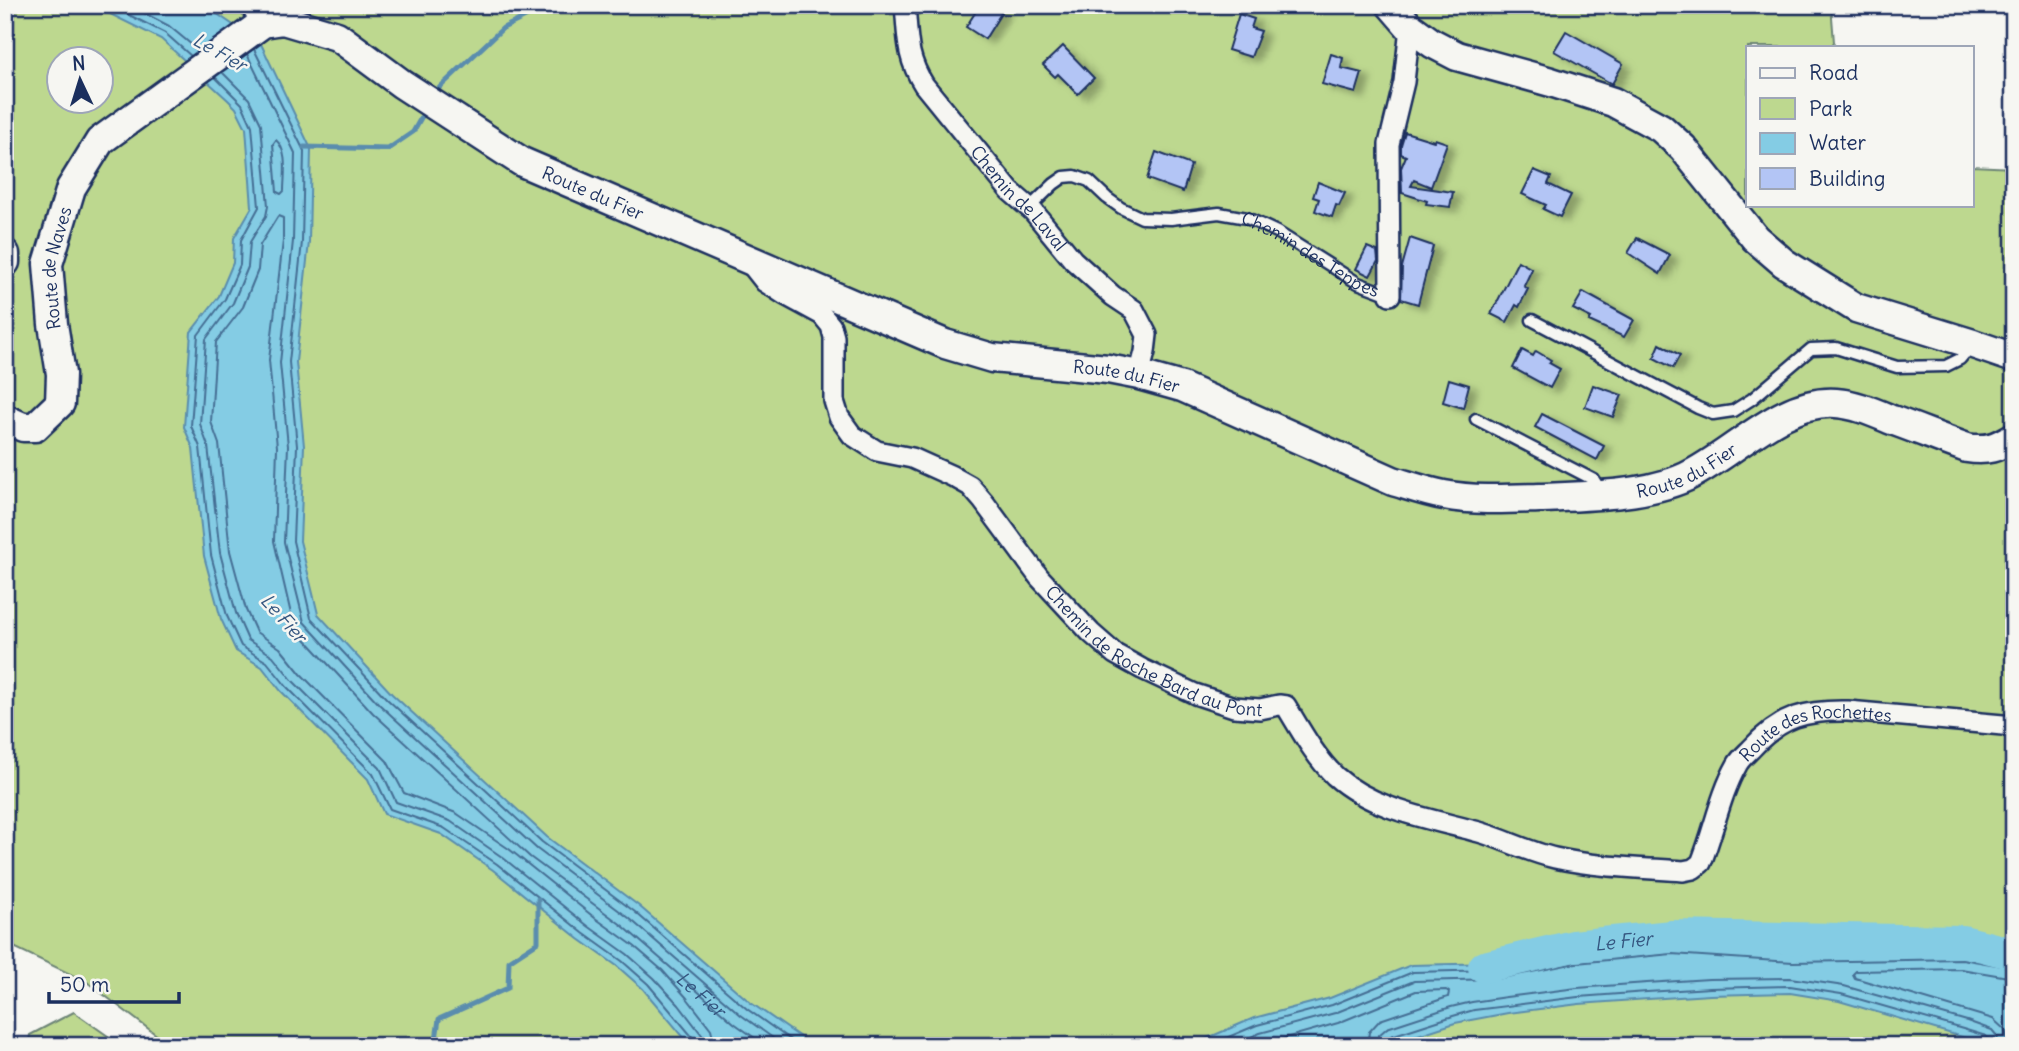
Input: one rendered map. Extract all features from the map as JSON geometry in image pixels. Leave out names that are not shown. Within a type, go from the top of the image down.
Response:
[{"type":"main road","points":[[1391,5],[1410,27],[1457,56],[1613,102],[1661,128],[1683,149],[1755,239],[1784,263],[1856,309],[2006,354],[2014,359]]},
{"type":"main road","name":"Route de Naves","points":[[5,419],[23,427],[36,427],[60,403],[61,374],[48,264],[71,188],[100,141],[153,102],[256,14]]},
{"type":"main road","name":"Route du Fier","points":[[256,14],[337,36],[402,85],[522,162],[957,347],[992,358],[1108,369],[1182,387],[1393,481],[1415,488],[1445,495],[1490,499],[1650,489],[1683,478],[1708,465],[1782,416],[1808,406],[1836,403],[1868,410],[1966,448],[1983,451],[2000,446],[2014,437]]},
{"type":"main road","points":[[5,254],[5,262]]},
{"type":"street","name":"Chemin de Laval","points":[[905,5],[910,58],[924,85],[1010,191],[1029,208],[1073,260],[1113,296],[1134,310],[1147,335],[1139,375]]},
{"type":"street","name":"Chemin des Teppes","points":[[1390,295],[1389,144],[1404,82],[1410,27]]},
{"type":"street","name":"Chemin de Roche Bard au Pont","points":[[746,258],[765,282],[822,315],[831,326],[835,337],[834,401],[839,416],[852,435],[877,451],[912,458],[970,486],[1039,577],[1090,633],[1115,654],[1195,694],[1234,707],[1260,709],[1286,706],[1336,777],[1371,799],[1419,817],[1483,833],[1553,857],[1683,871],[1693,869]]},
{"type":"street","name":"Route des Rochettes","points":[[1693,869],[1701,863],[1738,762],[1757,741],[1778,725],[1800,715],[1821,710],[1848,711],[2014,726]]},
{"type":"lane","name":"Chemin des Teppes","points":[[1029,208],[1064,177],[1075,176],[1089,181],[1121,208],[1142,218],[1171,219],[1219,213],[1247,218],[1277,232],[1358,283],[1390,295]]},
{"type":"lane","points":[[1532,320],[1713,414],[1733,411],[1752,399],[1811,349],[1836,348],[1897,367],[1947,366],[1960,359],[1973,344]]},
{"type":"lane","points":[[1476,419],[1594,480],[1603,494]]},
{"type":"green space","points":[[5,5],[1831,5],[1834,42],[1832,46],[1746,46],[1746,206],[1974,206],[1974,166],[2014,168],[2014,1046],[171,1046],[87,982],[12,946],[5,959]]},
{"type":"green space","points":[[74,1012],[122,1046],[28,1046],[30,1035]]},
{"type":"water","points":[[92,5],[204,5],[261,44],[311,149],[309,242],[296,362],[304,446],[300,541],[318,614],[392,694],[547,837],[639,906],[751,1003],[813,1046],[691,1046],[643,989],[493,870],[441,834],[384,814],[368,779],[281,691],[262,667],[236,651],[221,619],[204,556],[193,448],[184,427],[191,332],[219,296],[233,263],[234,238],[252,207],[246,128],[236,108],[161,39]]},
{"type":"water","points":[[1672,938],[1793,946],[1963,943],[2014,952],[2014,1046],[1993,1046],[1839,1001],[1790,993],[1648,999],[1508,1013],[1455,1023],[1384,1046],[1189,1046],[1254,1018],[1330,998],[1411,965],[1496,963],[1573,948]]},
{"type":"building","points":[[980,5],[995,5],[1003,10],[985,39],[966,27]]},
{"type":"building","points":[[1239,14],[1254,19],[1251,28],[1261,31],[1251,57],[1228,50]]},
{"type":"building","points":[[1566,31],[1623,64],[1612,84],[1554,51]]},
{"type":"building","points":[[1063,46],[1094,78],[1078,94],[1058,74],[1055,77],[1043,65]]},
{"type":"building","points":[[1331,54],[1343,58],[1341,68],[1362,73],[1356,93],[1322,84]]},
{"type":"building","points":[[1405,132],[1447,143],[1431,187],[1414,180],[1411,186],[1453,192],[1450,207],[1426,204],[1427,201],[1402,193],[1401,168],[1406,156],[1401,154],[1401,145]]},
{"type":"building","points":[[1156,152],[1191,165],[1183,192],[1147,179]]},
{"type":"building","points":[[1534,170],[1551,177],[1548,184],[1571,195],[1560,217],[1543,209],[1546,205],[1522,194]]},
{"type":"building","points":[[1318,182],[1345,193],[1339,206],[1336,205],[1332,217],[1315,211],[1319,199],[1313,197]]},
{"type":"building","points":[[1410,238],[1433,246],[1418,304],[1401,299],[1402,267]]},
{"type":"building","points":[[1637,238],[1670,255],[1660,274],[1628,253]]},
{"type":"building","points":[[1367,247],[1377,251],[1378,261],[1370,276],[1356,269]]},
{"type":"building","points":[[1518,261],[1532,269],[1524,286],[1528,289],[1507,322],[1491,314]]},
{"type":"building","points":[[1583,292],[1634,320],[1624,337],[1589,321],[1591,318],[1573,309]]},
{"type":"building","points":[[1660,344],[1680,355],[1673,368],[1654,358]]},
{"type":"building","points":[[1522,350],[1533,356],[1536,351],[1560,369],[1550,388],[1513,368]]},
{"type":"building","points":[[1449,379],[1469,385],[1463,408],[1443,402]]},
{"type":"building","points":[[1593,385],[1622,395],[1613,417],[1585,407]]},
{"type":"building","points":[[1542,414],[1604,446],[1597,460],[1535,427]]},
{"type":"waterway","points":[[438,89],[503,28],[550,5]]},
{"type":"waterway","points":[[304,147],[388,149],[413,132],[422,116]]},
{"type":"waterway","points":[[435,1046],[439,1019],[508,988],[509,961],[538,942],[538,899]]},
{"type":"waterway","name":"Le Fier","points":[[1484,967],[1573,946],[1672,936],[1963,941],[2014,954]]}]
